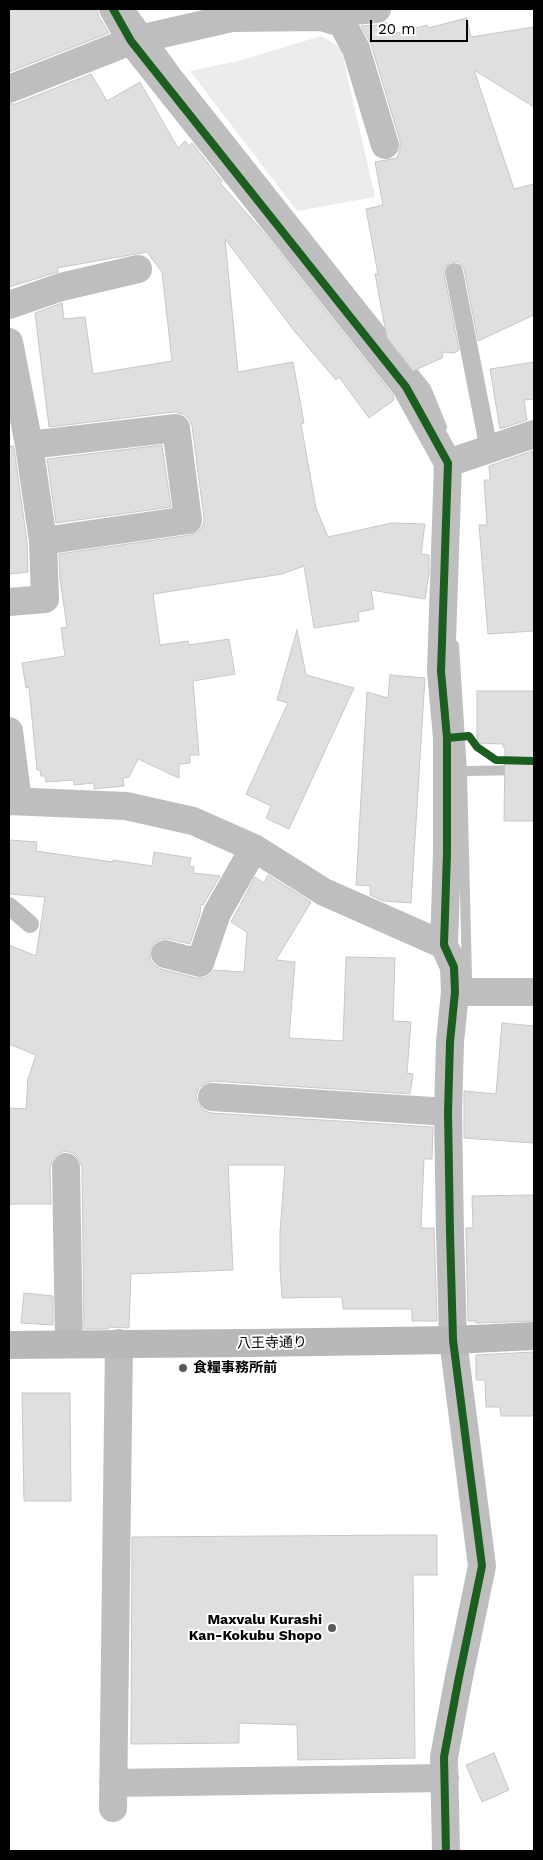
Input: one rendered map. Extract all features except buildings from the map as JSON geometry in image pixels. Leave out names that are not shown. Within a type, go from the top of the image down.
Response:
[{"type":"street","points":[[113,9],[131,41],[406,387],[448,463],[441,671],[446,738],[447,853],[444,945],[454,967],[455,992],[450,1042],[448,1112],[453,1340],[482,1566],[444,1757],[446,1851]]},
{"type":"street","points":[[9,89],[131,41],[231,18],[328,16],[352,11],[377,9]]},
{"type":"street","points":[[328,16],[356,49],[385,145]]},
{"type":"street","points":[[9,305],[61,287],[138,269]]},
{"type":"street","points":[[9,342],[29,445],[43,541],[45,599],[9,602]]},
{"type":"street","points":[[29,445],[176,428],[188,520],[43,541]]},
{"type":"street","points":[[448,463],[534,434]]},
{"type":"street","points":[[9,731],[13,801],[126,806],[193,821],[254,848],[324,892],[444,945]]},
{"type":"street","points":[[165,954],[200,963],[217,913],[254,848]]},
{"type":"street","points":[[455,992],[534,992]]},
{"type":"street","points":[[212,1097],[448,1112]]},
{"type":"street","points":[[66,1167],[69,1344]]},
{"type":"street","name":"八王寺通り","points":[[9,1345],[453,1340],[534,1336]]},
{"type":"street","points":[[119,1343],[113,1795],[445,1778]]},
{"type":"lane","points":[[454,272],[489,450]]},
{"type":"lane","points":[[9,906],[30,924]]},
{"type":"shaded area","points":[[321,36],[341,48],[375,197],[297,211],[190,71],[238,61]]},
{"type":"waterway","points":[[130,9],[175,71],[426,388],[442,427]]},
{"type":"waterway","points":[[454,645],[462,771],[467,978]]},
{"type":"waterway","points":[[462,771],[534,770]]},
{"type":"cycle path","points":[[113,9],[131,41],[406,387],[448,463],[441,671],[447,738],[447,853],[444,945],[454,967],[455,992],[450,1042],[448,1112],[453,1340],[482,1566],[444,1757],[446,1851]]},
{"type":"cycle path","points":[[447,738],[469,736],[477,747],[496,760],[534,761]]},
{"type":"place","name":"食糧事務所前","points":[[183,1368]]},
{"type":"place","name":"Maxvalu Kurashi Kan-Kokubu Shopo","points":[[332,1628]]}]
